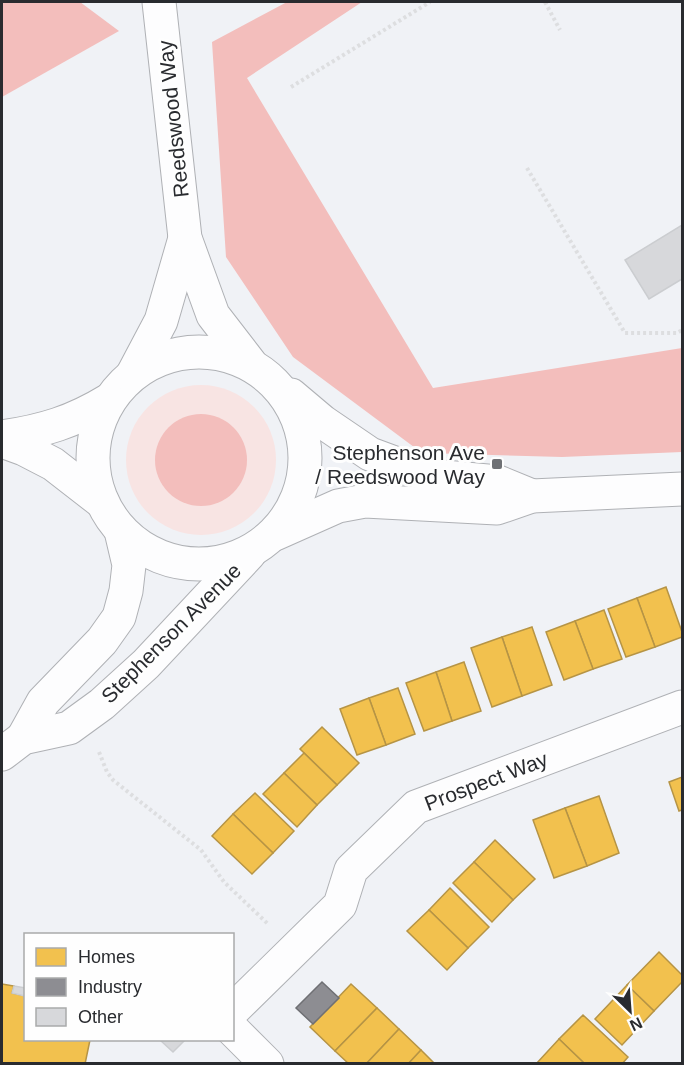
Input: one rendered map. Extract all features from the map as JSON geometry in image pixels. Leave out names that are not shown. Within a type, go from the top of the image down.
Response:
[{"type":"street","name":"Reedswood Way","points":[[159,2],[185,238],[213,315],[260,371]]},
{"type":"street","name":"Reedswood Way","points":[[133,374],[160,321],[185,238]]},
{"type":"street","points":[[2,439],[71,421],[109,400],[133,374],[164,357],[199,351],[225,354],[260,371],[293,406],[305,438],[305,473],[294,507],[263,543],[218,563],[183,563],[149,553],[121,531],[102,502],[93,468],[95,433],[109,400]]},
{"type":"street","name":"Stephenson Avenue","points":[[260,371],[322,422],[370,454],[416,471],[444,477],[498,482],[532,496]]},
{"type":"street","points":[[2,439],[53,464],[102,502]]},
{"type":"street","name":"Stephenson Avenue","points":[[12,746],[69,728],[102,704],[146,664],[263,543],[338,506],[365,501],[497,508],[532,496],[682,489]]},
{"type":"street","name":"Stephenson Avenue","points":[[12,746],[43,702],[102,641],[118,617],[126,591],[129,565],[121,531]]},
{"type":"street","name":"Prospect Way","points":[[234,1009],[340,905],[351,870],[416,807],[682,707]]},
{"type":"street","points":[[234,1031],[267,1064]]},
{"type":"path","points":[[291,87],[430,2]]},
{"type":"path","points":[[545,2],[560,30]]},
{"type":"path","points":[[527,168],[625,333],[677,333],[682,330]]},
{"type":"path","points":[[102,704],[114,721],[99,752],[113,780],[201,850],[225,882],[294,950]]},
{"type":"shaded area","points":[[2,2],[80,2],[119,31],[2,97]]},
{"type":"shaded area","points":[[287,2],[362,2],[247,78],[433,388],[682,348],[682,452],[562,457],[422,453],[293,357],[226,257],[212,42]]},
{"type":"shaded area","points":[[201,385],[230,391],[254,407],[270,431],[276,460],[270,489],[254,513],[230,529],[201,535],[172,529],[148,513],[132,489],[126,460],[132,431],[148,407],[172,391]]},
{"type":"shaded area","points":[[201,414],[218,418],[233,428],[243,443],[247,460],[243,477],[233,492],[218,502],[201,506],[184,502],[169,492],[159,477],[155,460],[159,443],[169,428],[184,418]]},
{"type":"building: Homes","points":[[666,587],[682,637],[655,647],[637,598]]},
{"type":"building: Homes","points":[[637,598],[655,647],[626,657],[608,609]]},
{"type":"building: Homes","points":[[604,610],[622,659],[593,669],[575,621]]},
{"type":"building: Homes","points":[[575,621],[593,669],[564,680],[546,632]]},
{"type":"building: Homes","points":[[532,627],[552,685],[522,696],[502,637]]},
{"type":"building: Homes","points":[[502,637],[522,696],[492,707],[471,648]]},
{"type":"building: Homes","points":[[464,662],[481,711],[452,721],[436,672]]},
{"type":"building: Homes","points":[[436,672],[452,721],[424,731],[406,683]]},
{"type":"building: Homes","points":[[398,688],[415,734],[386,745],[369,698]]},
{"type":"building: Homes","points":[[369,698],[386,745],[357,755],[340,709]]},
{"type":"building: Homes","points":[[322,727],[359,763],[337,785],[300,749]]},
{"type":"building: Homes","points":[[304,753],[337,785],[317,805],[284,773]]},
{"type":"building: Homes","points":[[284,773],[317,805],[297,827],[263,794]]},
{"type":"building: Homes","points":[[682,777],[682,810],[679,811],[669,782]]},
{"type":"building: Homes","points":[[255,793],[294,831],[273,853],[233,814]]},
{"type":"building: Homes","points":[[599,796],[619,853],[587,866],[565,808]]},
{"type":"building: Homes","points":[[565,808],[587,866],[554,878],[533,820]]},
{"type":"building: Homes","points":[[233,814],[273,853],[252,874],[212,836]]},
{"type":"building: Homes","points":[[495,840],[535,879],[513,900],[474,862]]},
{"type":"building: Homes","points":[[474,862],[513,900],[492,922],[453,883]]},
{"type":"building: Homes","points":[[450,888],[489,927],[468,948],[429,910]]},
{"type":"building: Homes","points":[[429,910],[468,948],[447,970],[407,931]]},
{"type":"building: Homes","points":[[659,952],[682,975],[682,982],[654,1011],[627,985]]},
{"type":"building: Homes","points":[[2,984],[14,986],[12,993],[24,996],[24,1041],[90,1041],[85,1064],[2,1064]]},
{"type":"building: Homes","points":[[351,984],[377,1008],[335,1051],[310,1027]]},
{"type":"building: Homes","points":[[627,985],[654,1011],[622,1045],[595,1019]]},
{"type":"building: Homes","points":[[377,1008],[399,1029],[366,1064],[349,1064],[335,1051]]},
{"type":"building: Homes","points":[[583,1015],[628,1057],[622,1064],[585,1064],[559,1039]]},
{"type":"building: Homes","points":[[399,1029],[421,1050],[408,1064],[366,1064]]},
{"type":"building: Homes","points":[[559,1039],[585,1064],[536,1064]]},
{"type":"building: Homes","points":[[421,1050],[435,1064],[408,1064]]},
{"type":"building: Industry","points":[[322,982],[339,998],[313,1024],[296,1008]]},
{"type":"building: Other","points":[[682,225],[682,279],[649,299],[625,260]]},
{"type":"building: Other","points":[[14,986],[24,988],[24,996],[12,993]]},
{"type":"building: Other","points":[[161,1041],[184,1041],[173,1052]]},
{"type":"place","name":"Stephenson Ave / Reedswood Way","points":[[497,464]]}]
